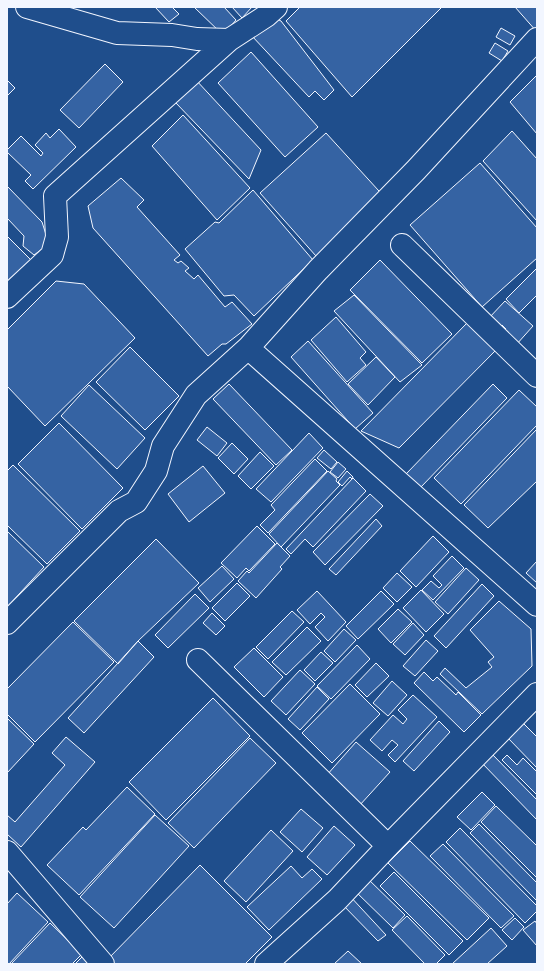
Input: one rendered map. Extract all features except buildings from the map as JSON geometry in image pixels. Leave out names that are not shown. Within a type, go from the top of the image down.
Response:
[{"type":"street","points":[[27,7],[117,33],[172,35],[197,39],[229,40]]},
{"type":"street","points":[[7,297],[52,255],[57,237],[55,196],[229,40],[266,16],[276,7]]},
{"type":"street","points":[[7,623],[119,511],[136,502],[156,471],[163,446],[196,395],[248,348],[318,270],[416,170],[537,39]]},
{"type":"street","points":[[402,245],[537,376]]},
{"type":"street","points":[[248,348],[537,605]]},
{"type":"street","points":[[198,660],[388,846]]},
{"type":"street","points":[[266,964],[337,900],[537,694]]},
{"type":"street","points":[[7,852],[103,964]]}]
